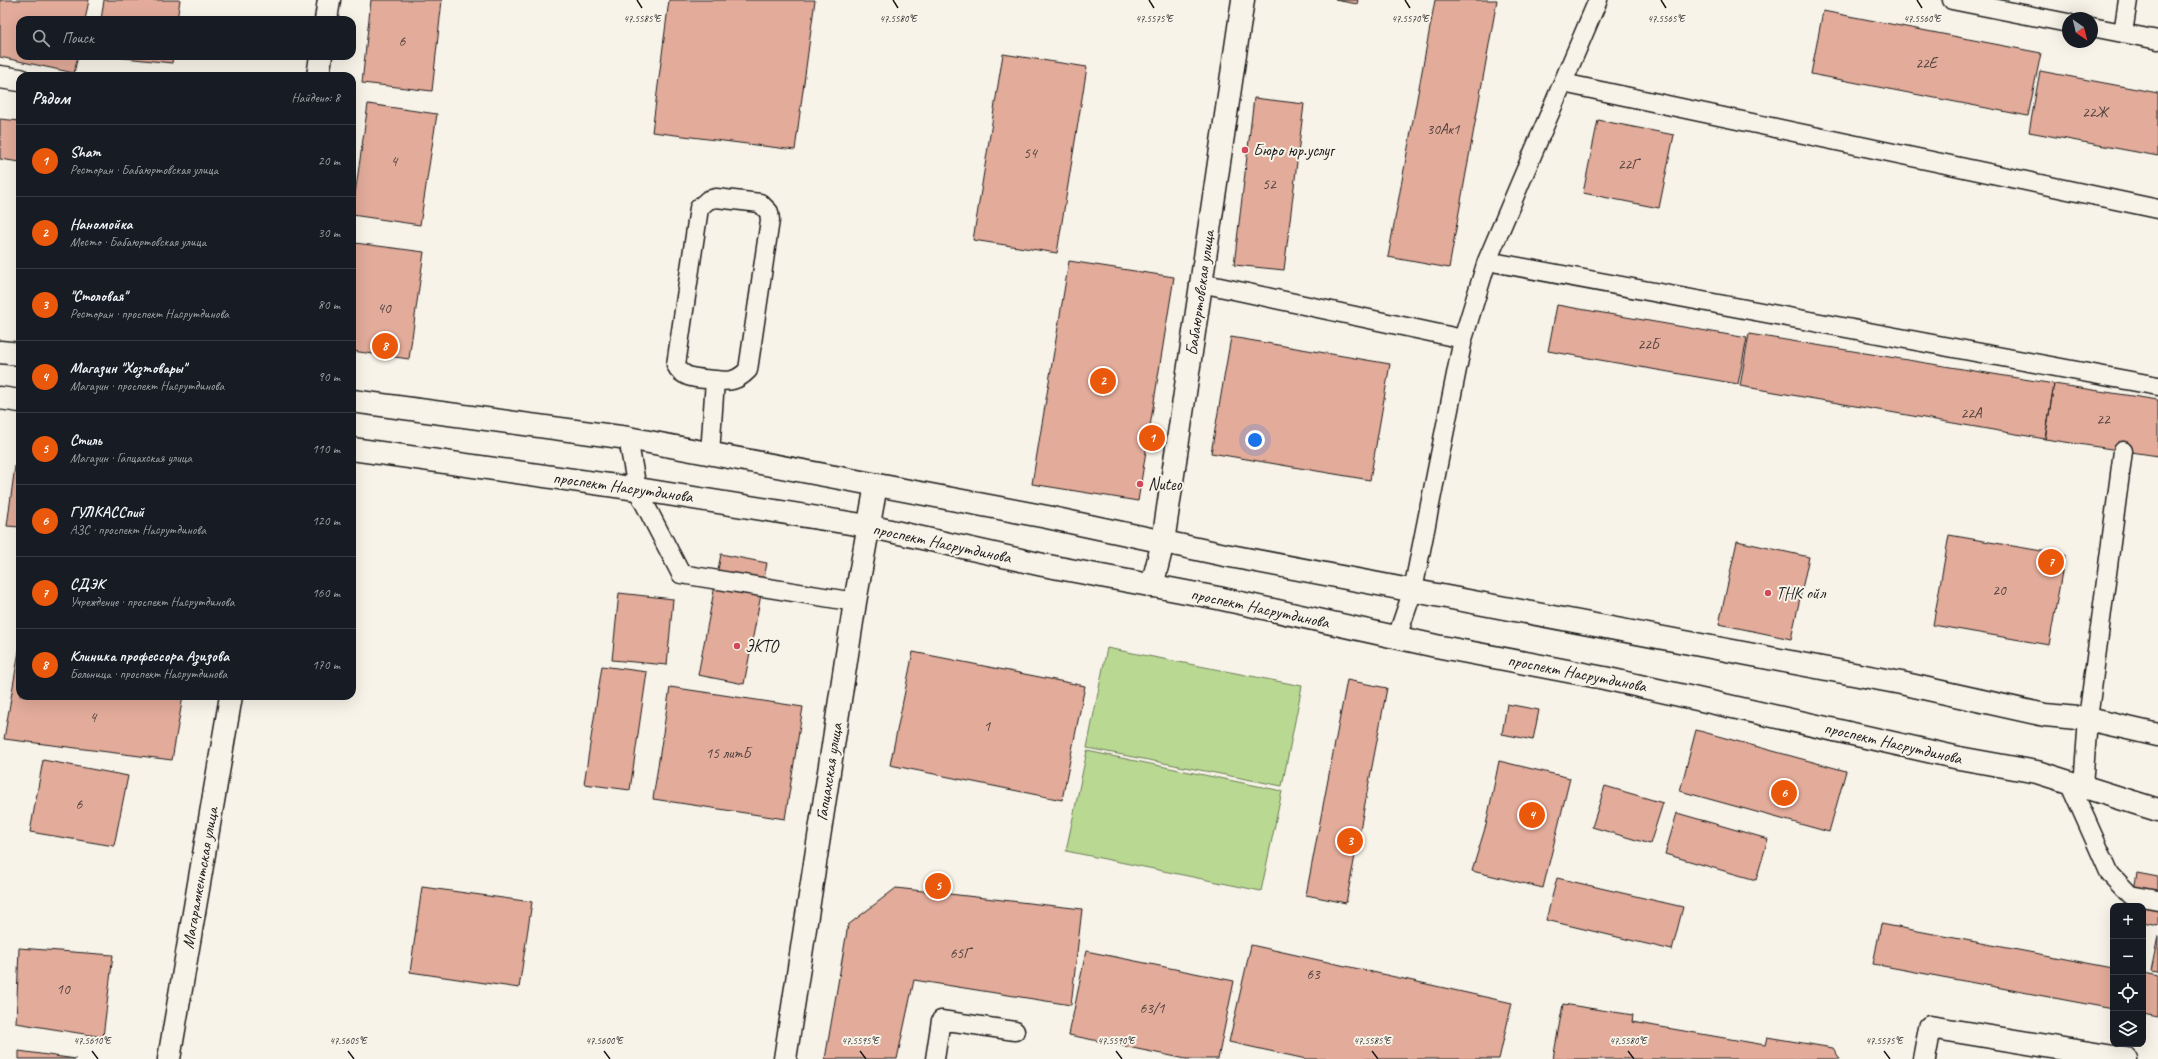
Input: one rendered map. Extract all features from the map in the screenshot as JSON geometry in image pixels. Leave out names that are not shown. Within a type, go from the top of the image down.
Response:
[{"type":"main road","points":[[327,16],[329,0]]},
{"type":"main road","name":"Бабаюртовская улица","points":[[1152,586],[1163,542],[1243,0]]},
{"type":"main road","points":[[319,72],[320,60]]},
{"type":"main road","points":[[0,77],[16,79]]},
{"type":"main road","points":[[0,352],[16,354]]},
{"type":"main road","points":[[0,398],[16,400]]},
{"type":"main road","points":[[356,401],[628,438],[1047,517],[1163,542],[1901,683],[2045,715],[2088,719],[2158,735]]},
{"type":"main road","name":"проспект Насрутдинова","points":[[356,450],[637,489],[868,526],[1043,565],[1218,598],[1397,637],[1604,678],[1959,758],[2037,772],[2158,810]]},
{"type":"main road","name":"Гапцахская улица","points":[[785,1059],[855,602],[876,485]]},
{"type":"main road","name":"Магарамкентская улица","points":[[169,1059],[229,700]]},
{"type":"main road","points":[[1924,1059],[1930,1027],[2126,1059]]},
{"type":"lane","points":[[1397,637],[1414,590],[1463,339],[1487,261],[1598,0]]},
{"type":"lane","points":[[1952,0],[1987,3],[2062,21]]},
{"type":"lane","points":[[2123,33],[2128,0]]},
{"type":"lane","points":[[2098,28],[2158,40]]},
{"type":"lane","points":[[1563,83],[2158,209]]},
{"type":"lane","points":[[716,198],[760,203],[769,212],[770,220],[748,370],[740,378],[731,382],[715,380],[687,377],[680,373],[676,365],[699,208],[708,200],[716,198]]},
{"type":"lane","points":[[1487,261],[2132,388],[2158,386]]},
{"type":"lane","points":[[1201,283],[1463,339]]},
{"type":"lane","points":[[710,454],[715,380]]},
{"type":"lane","points":[[628,438],[637,489],[682,574],[855,602]]},
{"type":"lane","points":[[2123,451],[2088,719],[2076,785],[2110,874],[2130,895],[2158,900]]},
{"type":"lane","points":[[935,1059],[941,1020],[1015,1032]]},
{"type":"green space","points":[[1107,648],[1302,686],[1282,786],[1087,748]]},
{"type":"green space","points":[[1087,751],[1282,791],[1261,891],[1066,851]]},
{"type":"building","points":[[0,0],[89,0],[86,16],[16,16],[16,60],[77,60],[74,72],[0,57]]},
{"type":"building","points":[[104,0],[180,0],[178,16],[102,16]]},
{"type":"building","points":[[371,0],[442,0],[432,91],[362,83]]},
{"type":"building","points":[[669,0],[815,0],[795,150],[652,132]]},
{"type":"building","points":[[1335,0],[1358,0],[1357,4]]},
{"type":"building","points":[[1435,0],[1497,0],[1449,268],[1388,257]]},
{"type":"building","points":[[1823,11],[2041,53],[2028,116],[1811,74]]},
{"type":"building","points":[[1003,54],[1087,67],[1057,253],[973,240]]},
{"type":"building","points":[[144,60],[172,60],[172,63]]},
{"type":"building","points":[[2040,71],[2158,93],[2158,156],[2029,132]]},
{"type":"building","points":[[1254,98],[1304,104],[1284,270],[1234,265]]},
{"type":"building","points":[[368,104],[437,114],[420,225],[356,216],[356,187]]},
{"type":"building","points":[[0,119],[16,121],[16,161],[0,159]]},
{"type":"building","points":[[1598,120],[1674,135],[1659,208],[1583,193]]},
{"type":"building","points":[[356,243],[424,252],[409,359],[356,352]]},
{"type":"building","points":[[1069,261],[1174,277],[1138,501],[1032,484]]},
{"type":"building","points":[[1557,305],[1747,338],[1738,384],[1548,351]]},
{"type":"building","points":[[1749,334],[2054,384],[2045,439],[1740,386]]},
{"type":"building","points":[[1231,337],[1390,364],[1370,480],[1211,453]]},
{"type":"building","points":[[2054,384],[2158,400],[2158,456],[2045,439]]},
{"type":"building","points":[[15,466],[16,527],[7,526]]},
{"type":"building","points":[[1949,535],[2065,555],[2049,645],[1933,625]]},
{"type":"building","points":[[1737,541],[1809,557],[1791,639],[1719,624]]},
{"type":"building","points":[[721,554],[767,563],[744,684],[698,675]]},
{"type":"building","points":[[619,593],[673,599],[667,665],[612,660]]},
{"type":"building","points":[[913,652],[1085,686],[1062,800],[890,765]]},
{"type":"building","points":[[602,666],[647,672],[630,790],[584,784]]},
{"type":"building","points":[[16,668],[16,700],[182,700],[172,760],[4,739]]},
{"type":"building","points":[[1347,680],[1387,688],[1346,903],[1306,895]]},
{"type":"building","points":[[670,687],[803,707],[785,819],[653,799]]},
{"type":"building","points":[[1507,704],[1539,710],[1533,740],[1502,734]]},
{"type":"building","points":[[1696,730],[1846,771],[1829,832],[1680,791]]},
{"type":"building","points":[[43,760],[128,776],[114,846],[30,832]]},
{"type":"building","points":[[1499,761],[1570,778],[1543,888],[1472,871],[1486,825]]},
{"type":"building","points":[[1605,786],[1663,803],[1650,844],[1592,827]]},
{"type":"building","points":[[1677,813],[1768,839],[1756,880],[1665,854]]},
{"type":"building","points":[[2137,873],[2158,877],[2158,925],[2146,923],[2146,903],[2132,903]]},
{"type":"building","points":[[1557,878],[1683,907],[1672,950],[1546,920]]},
{"type":"building","points":[[422,887],[532,902],[519,988],[410,972]]},
{"type":"building","points":[[896,888],[1082,909],[1071,1005],[914,980],[897,1059],[825,1059],[848,925]]},
{"type":"building","points":[[1881,924],[2110,967],[2110,1008],[1873,964]]},
{"type":"building","points":[[2158,936],[2158,972],[2151,971]]},
{"type":"building","points":[[1251,945],[1512,1003],[1499,1059],[1306,1059],[1229,1042]]},
{"type":"building","points":[[19,948],[113,955],[103,1037],[16,1023]]},
{"type":"building","points":[[1086,951],[1234,981],[1218,1059],[1186,1059],[1069,1035]]},
{"type":"building","points":[[2146,974],[2158,976],[2158,1017],[2146,1015]]},
{"type":"building","points":[[1563,1004],[1633,1015],[1632,1022],[1765,1045],[1767,1037],[1833,1048],[1840,1059],[1553,1059]]},
{"type":"building","points":[[19,1051],[76,1059],[19,1059]]},
{"type":"place","name":"Бюро юр.услуг","points":[[1245,150]]},
{"type":"place","name":"Клиника профессора Азизова","points":[[385,346]]},
{"type":"place","name":"Наномойка","points":[[1103,381]]},
{"type":"place","name":"Sham","points":[[1152,438]]},
{"type":"place","name":"Nuteo","points":[[1140,484]]},
{"type":"place","name":"СДЭК","points":[[2051,562]]},
{"type":"place","name":"ТНК ойл","points":[[1768,593]]},
{"type":"place","name":"ЭКТО","points":[[737,646]]},
{"type":"place","name":"ГУЛКАССпий","points":[[1784,793]]},
{"type":"place","name":"Магазин \"Хозтовары\"","points":[[1532,815]]},
{"type":"place","name":"\"Столовая\"","points":[[1350,841]]},
{"type":"place","name":"Стиль","points":[[938,886]]}]
